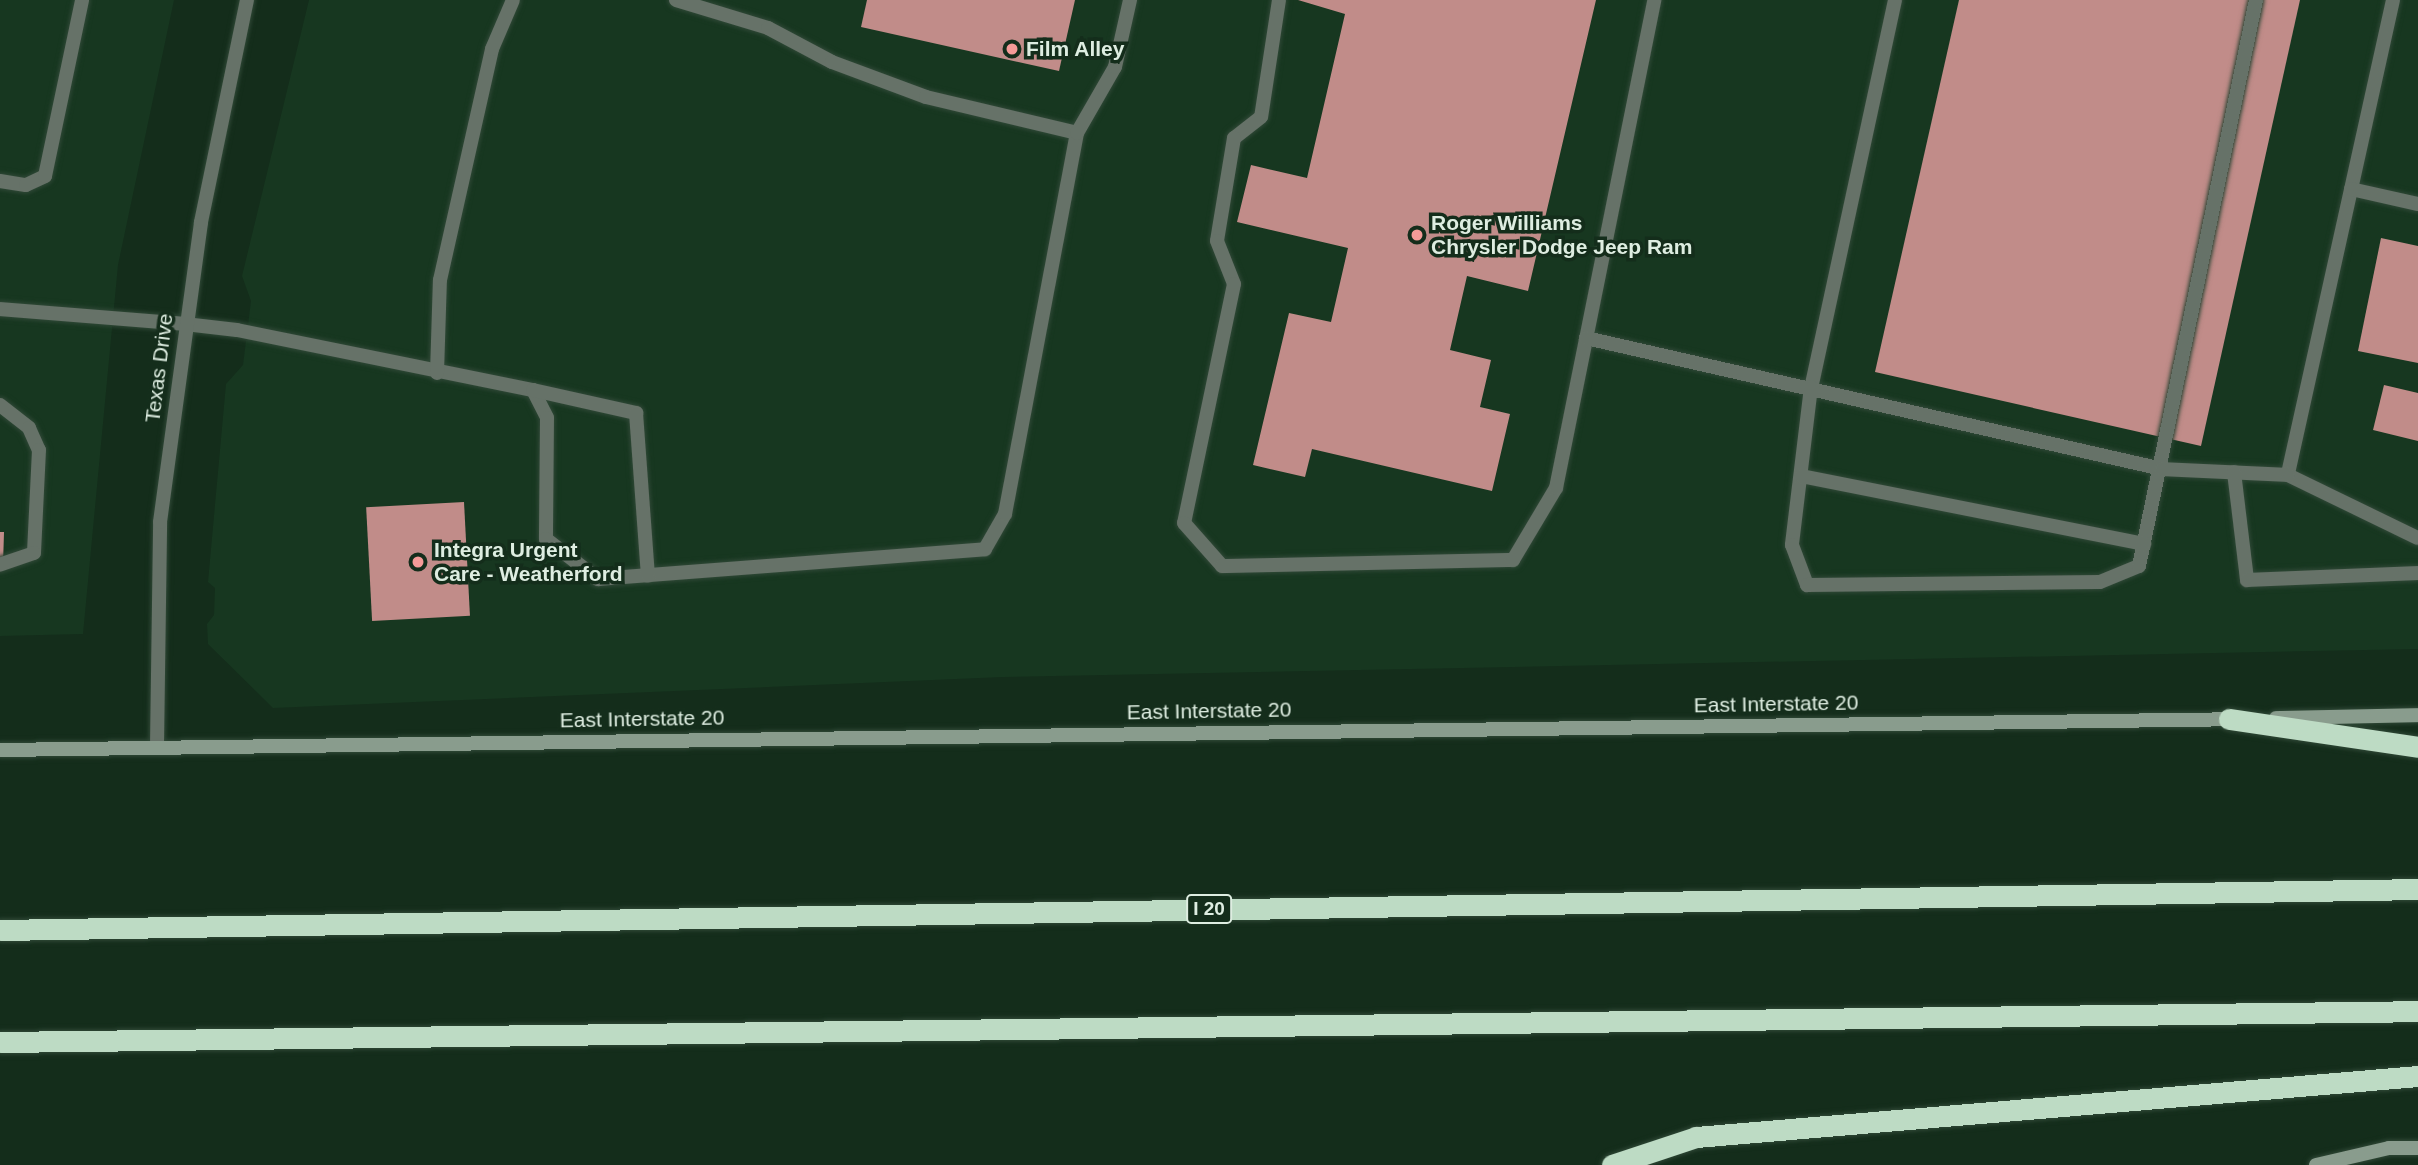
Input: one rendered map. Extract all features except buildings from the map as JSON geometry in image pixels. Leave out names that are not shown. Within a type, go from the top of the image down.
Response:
[{"type":"highway","points":[[2229,719],[2418,747]]},
{"type":"highway","name":"I 20","points":[[0,930],[2418,889]]},
{"type":"highway","points":[[0,1042],[2418,1011]]},
{"type":"highway","points":[[1612,1165],[1696,1137],[2418,1076]]},
{"type":"main road","name":"East Interstate 20","points":[[0,750],[2418,715]]},
{"type":"main road","points":[[2316,1165],[2389,1148],[2418,1148]]},
{"type":"street","points":[[0,181],[26,185],[45,176],[82,0]]},
{"type":"street","name":"Texas Drive","points":[[158,746],[160,522],[185,324],[247,0]]},
{"type":"street","points":[[437,373],[440,280],[492,49],[513,0]]},
{"type":"street","points":[[676,0],[768,28],[832,62],[926,97],[1077,133]]},
{"type":"street","points":[[533,390],[547,418],[545,539],[598,579],[985,549],[1005,514],[1077,133],[1115,67],[1130,0]]},
{"type":"street","points":[[1279,0],[1261,117],[1234,138],[1217,241],[1234,284],[1184,523],[1222,566],[1513,560],[1556,488],[1654,0]]},
{"type":"street","points":[[1895,0],[1811,387],[1793,545],[1807,585],[2100,582],[2139,565],[2162,468],[2256,0]]},
{"type":"street","points":[[2288,475],[2393,0]]},
{"type":"street","points":[[2351,189],[2418,204]]},
{"type":"street","points":[[0,309],[237,330],[636,412],[648,576]]},
{"type":"street","points":[[1586,338],[2162,468],[2288,475],[2418,538]]},
{"type":"street","points":[[0,405],[29,428],[39,450],[34,553],[0,565]]},
{"type":"street","points":[[2234,472],[2247,580],[2418,573]]},
{"type":"street","points":[[1801,476],[2144,544]]},
{"type":"shaded area","points":[[0,0],[174,0],[118,265],[83,634],[0,636]]},
{"type":"shaded area","points":[[309,0],[2418,0],[2418,649],[1003,677],[273,708],[208,644],[207,624],[214,615],[215,588],[208,582],[226,384],[243,365],[251,301],[242,276]]},
{"type":"place","name":"Film Alley","points":[[1012,49]]},
{"type":"place","name":"Roger Williams Chrysler Dodge Jeep Ram","points":[[1417,235]]},
{"type":"place","name":"Integra Urgent Care - Weatherford","points":[[418,562]]}]
